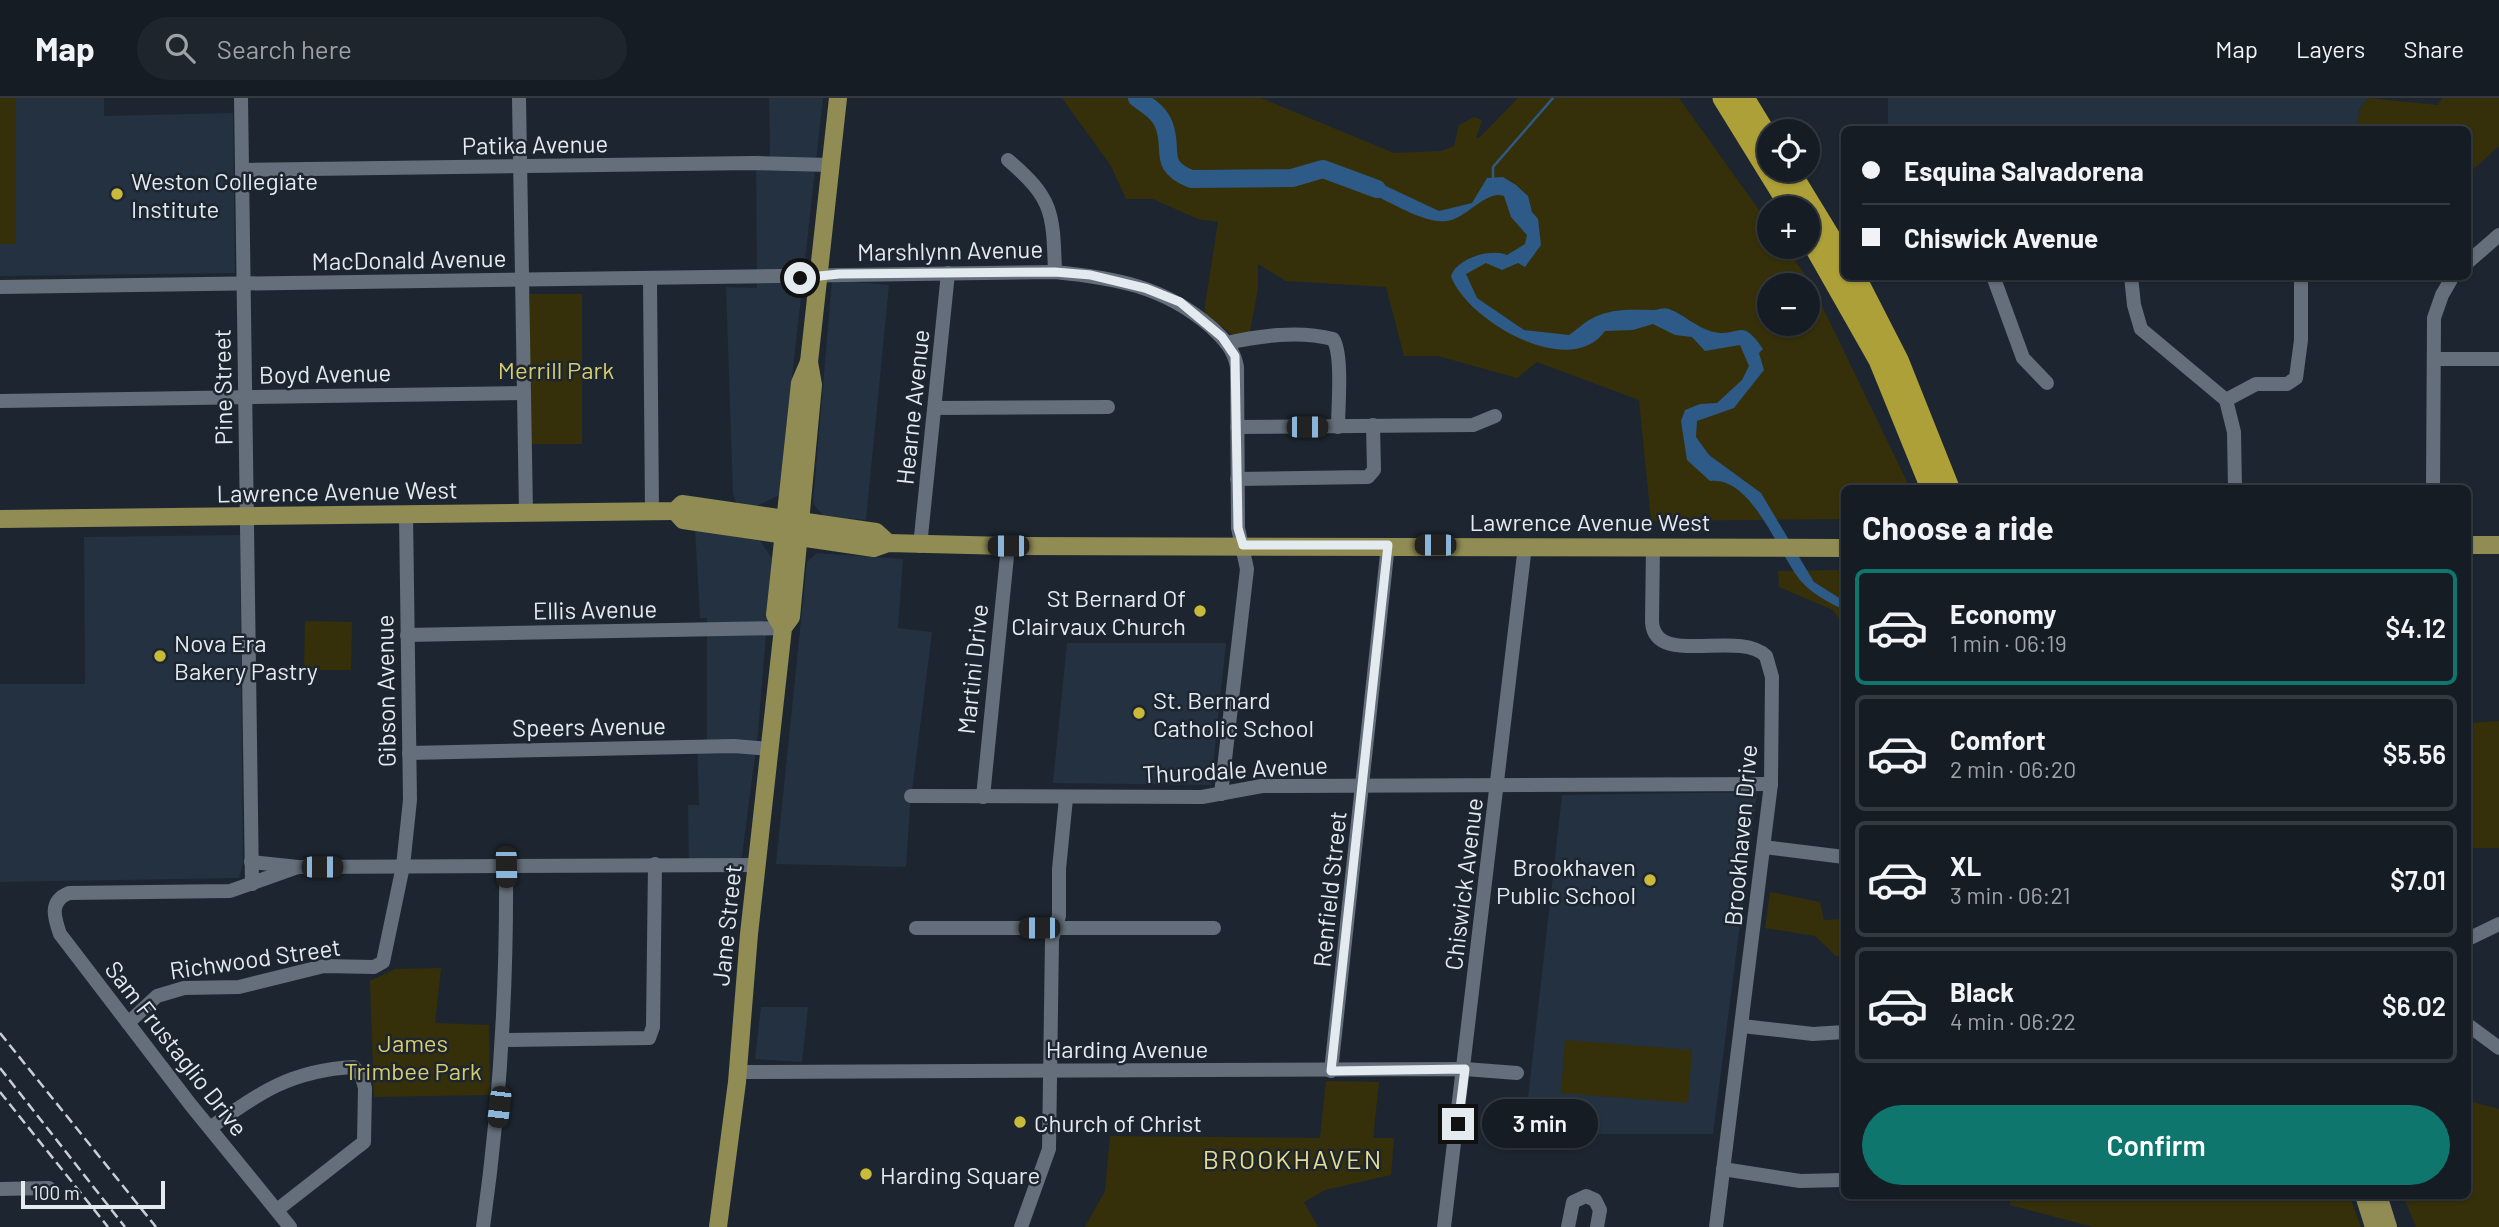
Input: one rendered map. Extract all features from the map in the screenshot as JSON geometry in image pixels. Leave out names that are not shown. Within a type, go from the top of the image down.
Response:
[{"type":"highway","points":[[1723,98],[1784,196]]},
{"type":"highway","points":[[1744,98],[1757,119]]},
{"type":"highway","points":[[1795,182],[1841,255]]},
{"type":"highway","points":[[1820,256],[1879,360],[1930,485]]},
{"type":"highway","points":[[1856,280],[1898,360],[1948,485]]},
{"type":"main road","name":"Jane Street","points":[[718,1227],[737,1072],[783,628],[775,615],[792,528],[813,385],[808,362],[838,98]]},
{"type":"main road","name":"Lawrence Avenue West","points":[[0,519],[675,511],[683,520],[876,532],[888,543],[919,546],[1840,546]]},
{"type":"main road","points":[[2471,545],[2499,545]]},
{"type":"main road","points":[[2365,1199],[2374,1227]]},
{"type":"main road","points":[[2379,1199],[2388,1227]]},
{"type":"street","name":"Pine Street","points":[[241,98],[252,884]]},
{"type":"street","points":[[519,98],[526,513]]},
{"type":"street","points":[[1008,160],[1042,192],[1053,217],[1055,272]]},
{"type":"street","name":"Patika Avenue","points":[[242,170],[830,165]]},
{"type":"street","points":[[2471,259],[2499,235]]},
{"type":"street","name":"Marshlynn Avenue","points":[[818,275],[1055,272],[1091,275],[1164,294],[1197,315],[1226,343]]},
{"type":"street","name":"Hearne Avenue","points":[[919,546],[947,273]]},
{"type":"street","name":"MacDonald Avenue","points":[[0,287],[818,275]]},
{"type":"street","points":[[650,279],[652,511]]},
{"type":"street","points":[[1994,280],[2023,358],[2047,383]]},
{"type":"street","points":[[2131,280],[2134,305],[2141,328],[2225,400],[2234,432],[2235,485]]},
{"type":"street","points":[[2225,400],[2256,384],[2287,384],[2297,378],[2301,340],[2301,280]]},
{"type":"street","points":[[2433,485],[2434,318],[2451,280]]},
{"type":"street","points":[[1221,794],[1247,569],[1238,528],[1237,366],[1235,356],[1226,343],[1257,336],[1294,335],[1333,339],[1337,354],[1338,427]]},
{"type":"street","points":[[2434,359],[2499,359]]},
{"type":"street","name":"Boyd Avenue","points":[[0,401],[524,393]]},
{"type":"street","points":[[935,408],[1108,407]]},
{"type":"street","points":[[1237,427],[1474,425],[1495,416]]},
{"type":"street","points":[[1237,479],[1368,477],[1374,470],[1373,425]]},
{"type":"street","name":"Gibson Avenue","points":[[403,866],[410,800],[406,514]]},
{"type":"street","name":"Renfield Street","points":[[1331,1071],[1388,545]]},
{"type":"street","name":"Martini Drive","points":[[983,797],[1008,546]]},
{"type":"street","name":"Chiswick Avenue","points":[[1444,1227],[1465,1069],[1525,546]]},
{"type":"street","name":"Brookhaven Drive","points":[[1653,546],[1651,622],[1652,634],[1658,641],[1677,646],[1747,646],[1759,650],[1769,662],[1772,677],[1771,784],[1716,1227]]},
{"type":"street","name":"Ellis Avenue","points":[[407,635],[783,628]]},
{"type":"street","name":"Speers Avenue","points":[[409,752],[734,746],[770,749]]},
{"type":"street","name":"Thurodale Avenue","points":[[911,796],[1066,798],[1221,794],[1262,786],[1771,784]]},
{"type":"street","points":[[1021,1227],[1049,1149],[1048,1071],[1052,939],[1056,928],[1066,798]]},
{"type":"street","points":[[1764,847],[1841,857]]},
{"type":"street","points":[[251,863],[298,867],[757,865]]},
{"type":"street","points":[[504,1040],[649,1038],[653,1027],[655,864]]},
{"type":"street","name":"Richwood Street","points":[[128,1023],[157,996],[184,988],[239,987],[324,966],[374,967],[383,962],[403,866]]},
{"type":"street","points":[[252,884],[298,867]]},
{"type":"street","points":[[483,1227],[499,1107],[504,1040],[506,867]]},
{"type":"street","name":"Sam Frustaglio Drive","points":[[252,884],[230,891],[69,893],[60,897],[55,904],[54,917],[60,934],[290,1227]]},
{"type":"street","points":[[2471,938],[2499,924]]},
{"type":"street","points":[[916,928],[1214,928]]},
{"type":"street","points":[[1742,1026],[1813,1034],[1841,1032]]},
{"type":"street","points":[[2471,1028],[2499,1048]]},
{"type":"street","points":[[210,1128],[261,1091],[326,1068],[354,1067],[362,1077],[364,1142],[277,1210]]},
{"type":"street","name":"Harding Avenue","points":[[737,1072],[1465,1069],[1517,1073]]},
{"type":"street","points":[[1723,1169],[1800,1181],[1841,1180]]},
{"type":"street","points":[[0,1189],[49,1188]]},
{"type":"street","points":[[1568,1227],[1573,1202],[1586,1196],[1595,1200],[1600,1210],[1597,1227]]},
{"type":"shaded area","name":"Weston Collegiate Institute","points":[[0,98],[104,98],[104,116],[233,113],[235,273],[0,276]]},
{"type":"shaded area","points":[[769,98],[823,98],[779,495],[755,507],[737,504],[733,494],[726,287],[757,288],[756,155],[770,157]]},
{"type":"shaded area","points":[[1888,98],[2368,98],[2360,109],[2357,126],[1888,126]]},
{"type":"shaded area","points":[[832,280],[889,285],[866,520],[823,516],[813,503]]},
{"type":"shaded area","points":[[695,529],[760,541],[772,558],[758,733],[740,871],[689,871],[688,805],[699,805],[697,741],[707,740],[707,618],[700,618]]},
{"type":"shaded area","points":[[240,535],[243,863],[239,878],[0,882],[0,684],[85,684],[84,537]]},
{"type":"shaded area","points":[[817,553],[903,559],[898,628],[932,632],[910,807],[906,867],[776,864],[807,562]]},
{"type":"shaded area","name":"St. Bernard Catholic School","points":[[1067,643],[1226,643],[1211,785],[1053,783]]},
{"type":"shaded area","name":"Brookhaven Public School","points":[[1757,792],[1713,1134],[1524,1134],[1562,795]]},
{"type":"shaded area","points":[[761,1007],[808,1007],[802,1062],[755,1059]]},
{"type":"green space","points":[[0,98],[16,98],[16,244],[0,244]]},
{"type":"green space","points":[[1062,98],[1261,98],[1394,153],[1441,151],[1454,146],[1459,125],[1474,117],[1482,120],[1476,138],[1479,138],[1518,98],[1679,98],[1757,207],[1757,259],[1794,259],[1804,273],[1757,273],[1757,336],[1820,336],[1820,302],[1909,485],[1841,485],[1841,519],[1651,521],[1639,400],[1537,362],[1517,378],[1438,356],[1404,356],[1386,287],[1286,281],[1258,264],[1258,289],[1247,347],[1204,312],[1218,222],[1198,219],[1153,199],[1126,199],[1111,166]]},
{"type":"green space","points":[[2368,98],[2438,105],[2442,98],[2499,98],[2499,146],[2471,171],[2471,126],[2357,126],[2360,109]]},
{"type":"green space","name":"Merrill Park","points":[[530,294],[582,294],[582,444],[530,444]]},
{"type":"green space","points":[[1841,570],[1841,622],[1833,610],[1779,587],[1778,571]]},
{"type":"green space","points":[[305,621],[352,622],[351,670],[304,670]]},
{"type":"green space","points":[[2499,721],[2499,848],[2471,848],[2471,723]]},
{"type":"green space","points":[[1770,892],[1820,902],[1824,920],[1841,919],[1841,956],[1836,956],[1815,936],[1765,928]]},
{"type":"green space","name":"James Trimbee Park","points":[[441,968],[435,1023],[489,1025],[490,1095],[374,1097],[370,981],[395,969]]},
{"type":"green space","points":[[1565,1040],[1692,1050],[1688,1103],[1561,1093]]},
{"type":"green space","points":[[1326,1081],[1379,1082],[1373,1138],[1394,1138],[1391,1175],[1325,1190],[1304,1202],[1318,1227],[1085,1227],[1105,1191],[1110,1136],[1320,1138]]},
{"type":"green space","points":[[2471,1102],[2499,1109],[2499,1227],[2416,1227],[2405,1199],[2471,1199]]},
{"type":"green space","points":[[2010,1199],[2350,1199],[2361,1227],[2093,1227],[2010,1205]]},
{"type":"water","points":[[1359,176],[1371,179],[1439,211],[1472,203],[1487,178],[1503,177],[1516,185],[1528,196],[1532,212],[1538,219],[1541,245],[1525,267],[1518,263],[1502,270],[1486,263],[1466,274],[1477,298],[1524,330],[1569,335],[1588,321],[1606,313],[1665,308],[1710,331],[1728,333],[1744,330],[1749,333],[1763,349],[1759,353],[1764,370],[1734,408],[1697,421],[1696,437],[1709,455],[1761,493],[1814,582],[1841,599],[1841,608],[1815,594],[1800,580],[1762,518],[1739,490],[1725,483],[1710,481],[1687,460],[1681,421],[1685,410],[1700,404],[1717,403],[1742,380],[1749,366],[1740,345],[1705,351],[1692,337],[1675,335],[1653,324],[1633,330],[1605,331],[1589,345],[1568,350],[1545,347],[1520,339],[1476,310],[1460,293],[1451,276],[1460,264],[1475,256],[1492,253],[1507,255],[1525,244],[1527,235],[1511,217],[1504,196],[1497,195],[1484,200],[1454,219],[1437,221],[1414,214],[1355,187]]},
{"type":"waterway","points":[[1137,98],[1162,120],[1167,134],[1170,163],[1180,174],[1191,179],[1292,178],[1323,169],[1377,189]]},
{"type":"waterway","points":[[1493,181],[1493,167],[1553,98]]},
{"type":"railway","points":[[0,1033],[156,1227]]},
{"type":"railway","points":[[0,1068],[125,1227]]},
{"type":"railway","points":[[0,1092],[108,1227]]},
{"type":"place","name":"Weston Collegiate Institute","points":[[117,194]]},
{"type":"place","name":"St Bernard Of Clairvaux Church","points":[[1200,611]]},
{"type":"place","name":"Nova Era Bakery Pastry","points":[[160,656]]},
{"type":"place","name":"St. Bernard Catholic School","points":[[1139,713]]},
{"type":"place","name":"Brookhaven Public School","points":[[1650,880]]},
{"type":"place","name":"Church of Christ","points":[[1020,1122]]},
{"type":"place","name":"Harding Square","points":[[866,1174]]},
{"type":"district","name":"BROOKHAVEN","points":[[1293,1158]]},
{"type":"route","points":[[800,278],[839,274],[1055,272],[1091,275],[1164,294],[1180,302],[1211,327],[1235,356],[1238,528],[1243,545],[1388,545],[1331,1071],[1465,1069],[1458,1124]]}]
